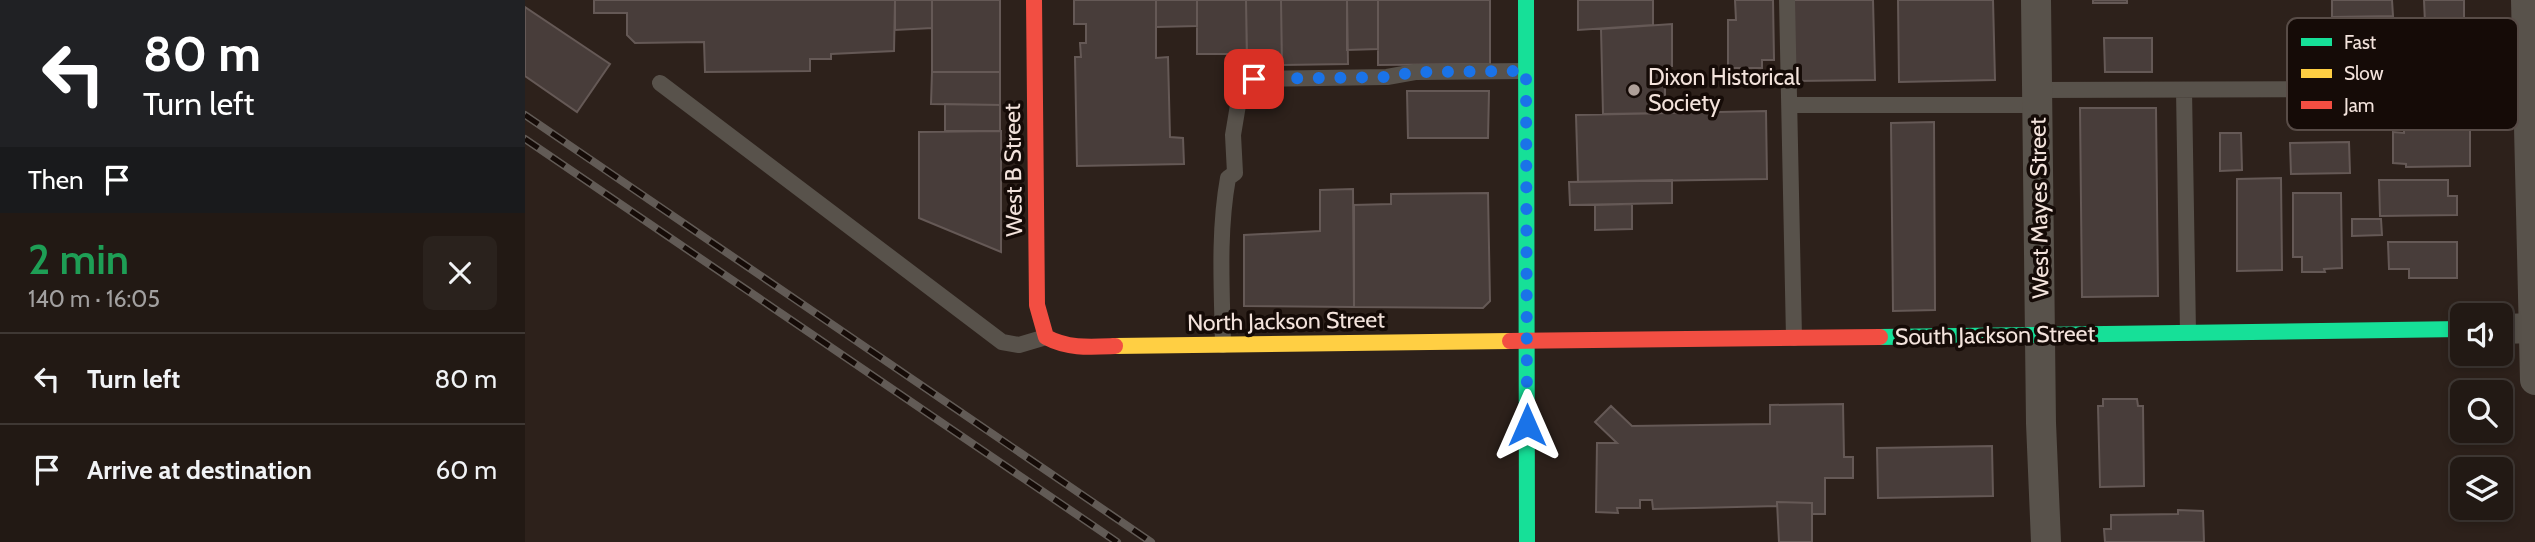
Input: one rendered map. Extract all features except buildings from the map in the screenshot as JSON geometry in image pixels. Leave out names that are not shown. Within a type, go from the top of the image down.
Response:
[{"type":"street","name":"West B Street","points":[[1034,0],[1037,305],[1046,337]]},
{"type":"street","points":[[1526,0],[1527,542]]},
{"type":"street","name":"West Mayes Street","points":[[2036,0],[2040,335],[2046,542]]},
{"type":"street","points":[[2526,0],[2535,380]]},
{"type":"street","points":[[2513,329],[2534,328]]},
{"type":"street","name":"South Jackson Street","points":[[1528,342],[2450,329]]},
{"type":"street","name":"North Jackson Street","points":[[1046,337],[1074,347],[1528,342]]},
{"type":"lane","points":[[1787,0],[1794,338]]},
{"type":"lane","points":[[1223,345],[1224,196],[1228,178],[1235,173],[1233,135],[1239,99],[1254,79],[1387,77],[1415,72],[1526,71]]},
{"type":"lane","points":[[660,83],[1002,342],[1019,345],[1046,337]]},
{"type":"lane","points":[[1790,105],[2184,90],[2287,90]]},
{"type":"lane","points":[[2184,90],[2188,333]]},
{"type":"railway","points":[[525,115],[1151,542]]},
{"type":"railway","points":[[525,139],[1117,542]]},
{"type":"traffic: fast","points":[[1526,0],[1527,542]]},
{"type":"traffic: fast","points":[[1880,337],[2450,329]]},
{"type":"traffic: slow","points":[[1115,346],[1510,341]]},
{"type":"traffic: jam","points":[[1034,0],[1037,305],[1046,337],[1071,345],[1115,346]]},
{"type":"traffic: jam","points":[[1510,341],[1880,337]]},
{"type":"place","name":"Dixon Historical Society","points":[[1634,90]]},
{"type":"route","points":[[1254,79],[1387,77],[1415,72],[1526,71],[1527,425]]}]
